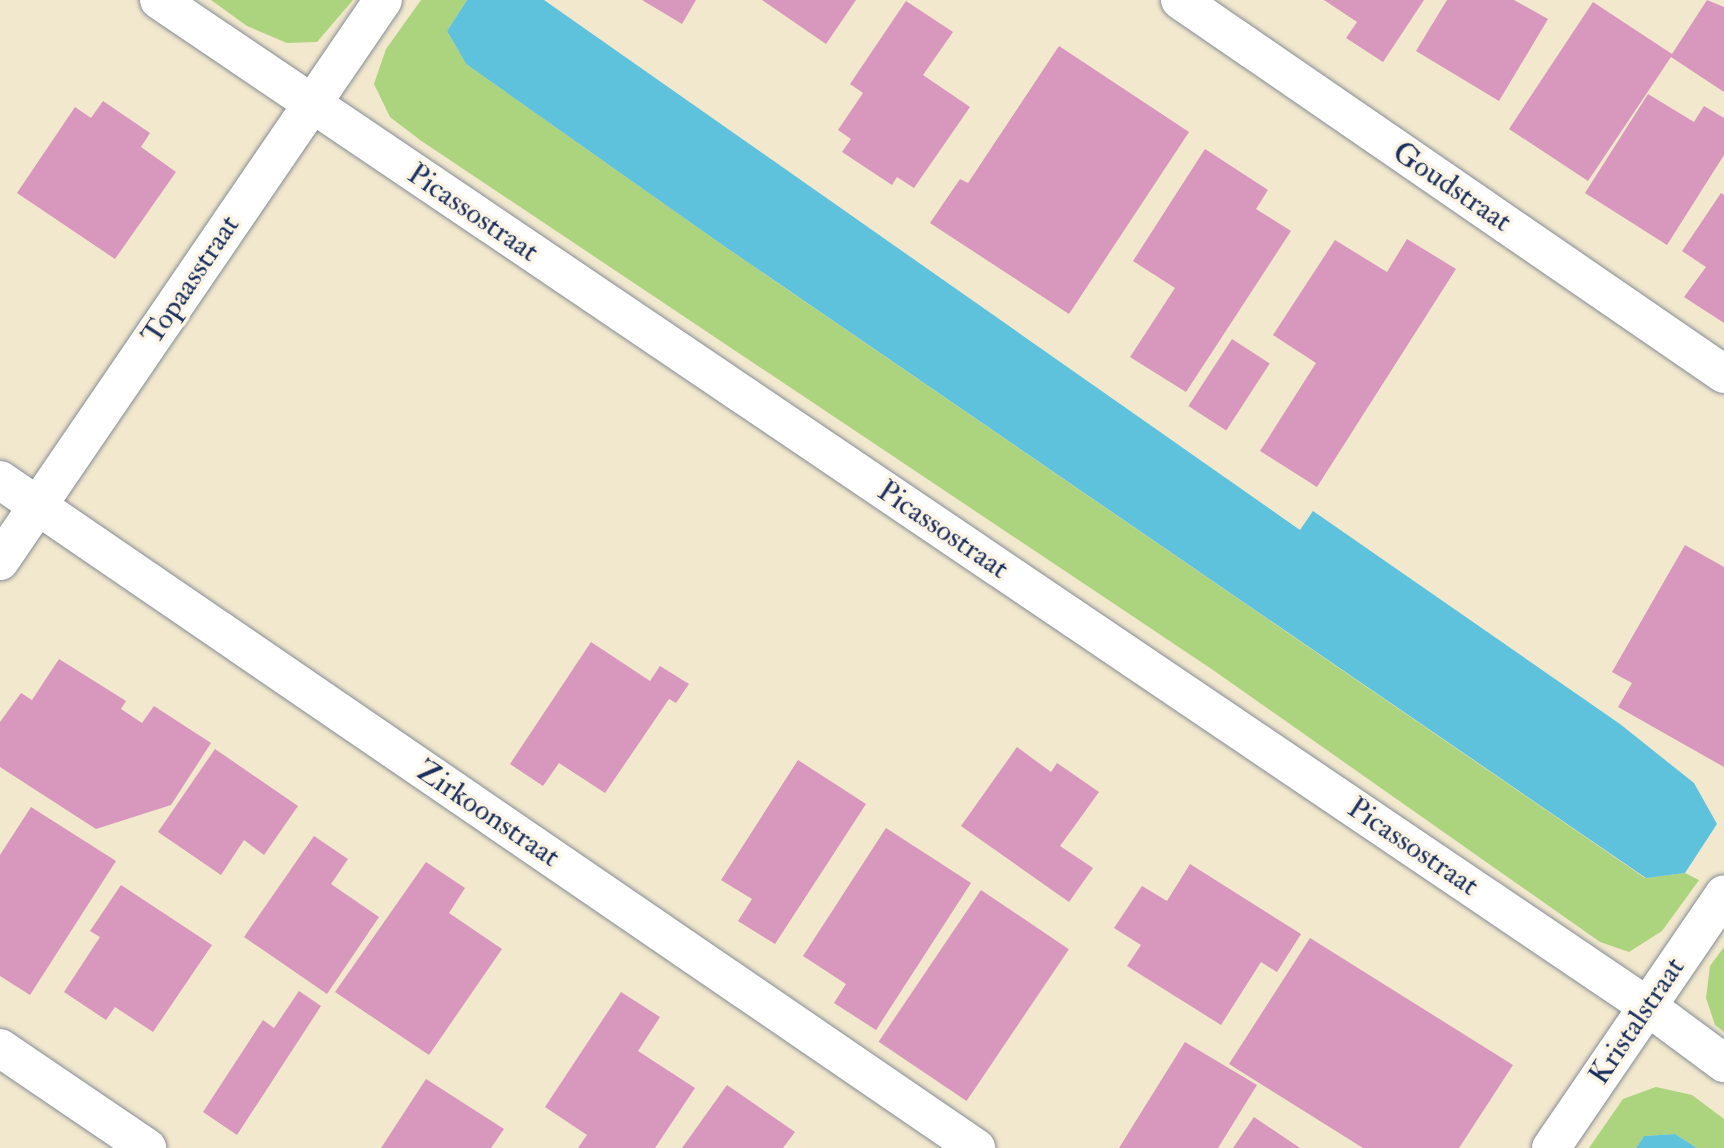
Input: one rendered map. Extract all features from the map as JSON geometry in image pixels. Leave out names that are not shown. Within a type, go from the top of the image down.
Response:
[{"type":"street","name":"Picassostraat","points":[[159,0],[1647,1006],[1724,1063]]},
{"type":"street","name":"Topaasstraat","points":[[0,561],[310,103],[383,0]]},
{"type":"street","name":"Goudstraat","points":[[1180,0],[1724,374]]},
{"type":"street","name":"Zirkoonstraat","points":[[0,480],[976,1148]]},
{"type":"street","name":"Kristalstraat","points":[[1551,1148],[1724,894]]},
{"type":"street","points":[[0,1048],[148,1148]]},
{"type":"green space","points":[[211,0],[353,0],[317,42],[287,43],[247,26]]},
{"type":"green space","points":[[421,0],[467,0],[447,31],[466,64],[721,244],[1645,878],[1685,873],[1699,880],[1662,931],[1629,952],[1600,942],[1213,670],[420,140],[390,117],[374,84],[386,49]]},
{"type":"green space","points":[[1724,947],[1724,1032],[1715,1025],[1706,998],[1710,966]]},
{"type":"green space","points":[[1656,1087],[1692,1095],[1724,1119],[1724,1148],[1697,1148],[1675,1134],[1644,1136],[1636,1148],[1589,1148],[1623,1099]]},
{"type":"water","points":[[467,0],[544,0],[1300,530],[1313,511],[1620,724],[1694,783],[1717,824],[1685,873],[1646,878],[721,244],[466,64],[447,31]]},
{"type":"water","points":[[1675,1134],[1697,1148],[1636,1148],[1644,1136]]},
{"type":"building","points":[[642,0],[696,0],[682,24]]},
{"type":"building","points":[[762,0],[856,0],[826,44]]},
{"type":"building","points":[[1324,0],[1424,0],[1383,62],[1346,38],[1357,22]]},
{"type":"building","points":[[1447,0],[1514,0],[1548,19],[1499,101],[1416,51]]},
{"type":"building","points":[[1707,0],[1724,7],[1724,92],[1671,57],[1588,181],[1509,129],[1593,2],[1672,54]]},
{"type":"building","points":[[906,1],[953,32],[923,75],[970,107],[914,188],[897,177],[892,185],[842,152],[851,139],[838,130],[863,93],[850,84]]},
{"type":"building","points":[[1059,46],[1189,132],[1069,314],[930,223],[960,179],[968,183]]},
{"type":"building","points":[[1648,94],[1694,122],[1704,106],[1724,118],[1724,155],[1667,245],[1585,193]]},
{"type":"building","points":[[103,101],[150,133],[141,147],[176,172],[115,259],[17,193],[75,107],[91,118]]},
{"type":"building","points":[[1205,149],[1268,190],[1256,209],[1291,231],[1186,392],[1130,357],[1175,288],[1133,261]]},
{"type":"building","points":[[1721,193],[1724,195],[1724,323],[1684,297],[1706,267],[1682,251]]},
{"type":"building","points":[[1407,239],[1456,269],[1317,487],[1260,451],[1316,363],[1273,335],[1335,240],[1387,272]]},
{"type":"building","points":[[1232,339],[1270,364],[1226,431],[1188,406]]},
{"type":"building","points":[[1685,545],[1724,567],[1724,767],[1618,707],[1632,683],[1612,672]]},
{"type":"building","points":[[591,642],[650,681],[660,666],[689,684],[676,703],[669,699],[605,793],[559,763],[543,786],[510,764]]},
{"type":"building","points":[[59,659],[126,701],[121,709],[142,723],[154,706],[211,743],[171,805],[96,829],[0,767],[0,722],[21,693],[32,700]]},
{"type":"building","points":[[1017,747],[1051,772],[1057,763],[1099,792],[1060,846],[1093,868],[1069,902],[961,826]]},
{"type":"building","points":[[215,749],[298,806],[264,855],[244,840],[221,875],[158,832]]},
{"type":"building","points":[[798,760],[866,804],[775,944],[738,921],[752,899],[721,880]]},
{"type":"building","points":[[31,807],[116,861],[30,995],[0,976],[0,855]]},
{"type":"building","points":[[886,828],[971,883],[876,1030],[834,1003],[846,984],[803,956]]},
{"type":"building","points":[[314,836],[348,859],[331,884],[379,917],[327,994],[244,937]]},
{"type":"building","points":[[426,862],[465,888],[449,913],[502,949],[429,1055],[335,992]]},
{"type":"building","points":[[1190,864],[1301,934],[1277,972],[1261,962],[1221,1025],[1127,966],[1141,945],[1114,928],[1142,886],[1167,901]]},
{"type":"building","points":[[121,885],[212,945],[153,1032],[115,1007],[106,1020],[64,992],[100,937],[90,931]]},
{"type":"building","points":[[981,890],[1069,949],[967,1101],[879,1042]]},
{"type":"building","points":[[1310,938],[1513,1065],[1459,1148],[1363,1148],[1229,1064]]},
{"type":"building","points":[[299,991],[321,1006],[237,1135],[203,1112],[263,1020],[274,1028]]},
{"type":"building","points":[[621,992],[660,1017],[638,1051],[695,1088],[655,1148],[578,1148],[587,1135],[545,1107]]},
{"type":"building","points":[[1185,1042],[1257,1085],[1218,1148],[1119,1148]]},
{"type":"building","points":[[426,1079],[504,1129],[491,1148],[381,1148]]},
{"type":"building","points":[[727,1085],[795,1132],[783,1148],[682,1148]]},
{"type":"building","points":[[1254,1117],[1300,1148],[1233,1148]]}]
